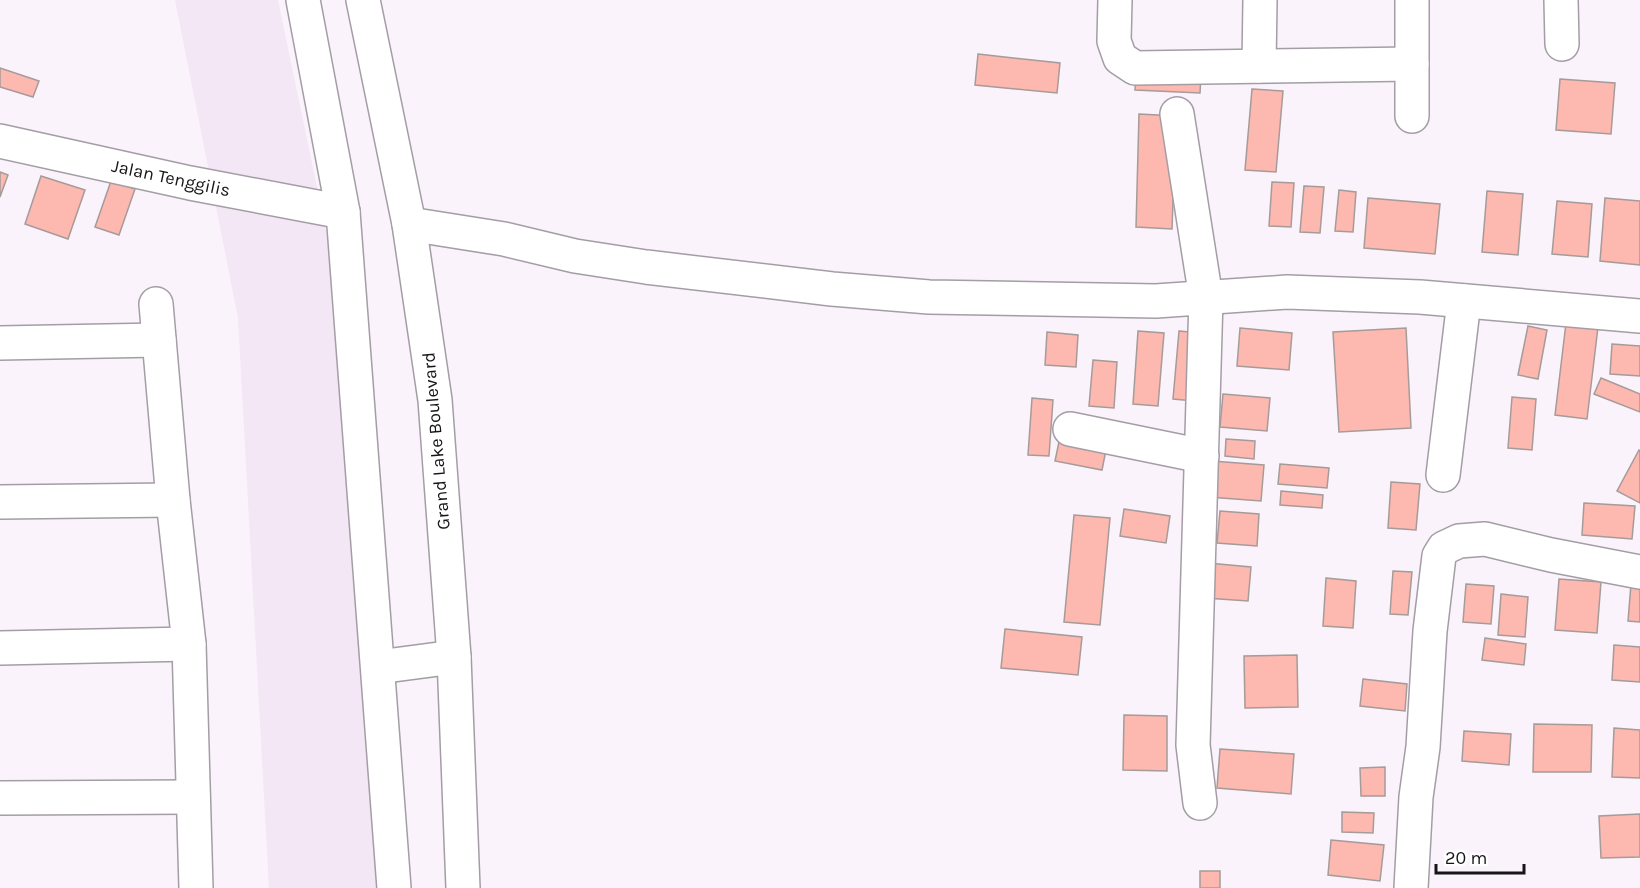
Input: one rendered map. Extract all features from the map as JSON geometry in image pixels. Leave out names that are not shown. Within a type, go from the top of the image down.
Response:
[{"type":"street","points":[[303,0],[343,212],[394,888]]},
{"type":"street","name":"Grand Lake Boulevard","points":[[363,0],[409,224],[435,400],[454,657],[463,888]]},
{"type":"street","points":[[1114,0],[1114,42],[1120,58],[1135,68],[1412,64]]},
{"type":"street","points":[[1259,66],[1260,0]]},
{"type":"street","points":[[1412,0],[1412,116]]},
{"type":"street","points":[[1561,0],[1562,44]]},
{"type":"street","points":[[1177,114],[1206,298],[1193,745],[1200,804]]},
{"type":"street","name":"Jalan Tenggilis","points":[[0,141],[190,183],[343,212]]},
{"type":"street","points":[[409,224],[504,239],[575,256],[645,267],[831,289],[929,297],[1156,301],[1287,292],[1464,301],[1640,316]]},
{"type":"street","points":[[1443,475],[1464,301]]},
{"type":"street","points":[[156,304],[173,500],[189,644],[196,888]]},
{"type":"street","points":[[0,343],[159,340]]},
{"type":"street","points":[[1070,429],[1202,456]]},
{"type":"street","points":[[0,501],[173,500]]},
{"type":"street","points":[[1411,888],[1416,797],[1425,730],[1430,631],[1439,556],[1444,548],[1460,541],[1485,539],[1551,555],[1640,572]]},
{"type":"street","points":[[0,648],[189,644]]},
{"type":"street","points":[[378,667],[454,657]]},
{"type":"street","points":[[0,798],[193,797]]},
{"type":"shaded area","points":[[175,0],[278,0],[343,312],[377,888],[269,888],[238,318]]},
{"type":"building","points":[[978,54],[1060,63],[1057,93],[975,85]]},
{"type":"building","points":[[0,68],[39,81],[33,97],[0,87]]},
{"type":"building","points":[[1136,71],[1201,75],[1200,93],[1135,90]]},
{"type":"building","points":[[1560,79],[1615,83],[1611,134],[1556,130]]},
{"type":"building","points":[[1252,89],[1283,91],[1276,172],[1245,170]]},
{"type":"building","points":[[1139,114],[1176,116],[1172,229],[1136,227]]},
{"type":"building","points":[[0,172],[8,175],[0,197]]},
{"type":"building","points":[[41,176],[85,190],[68,239],[25,224]]},
{"type":"building","points":[[111,181],[135,189],[119,235],[95,227]]},
{"type":"building","points":[[1272,182],[1294,183],[1291,227],[1269,226]]},
{"type":"building","points":[[1304,186],[1324,187],[1320,233],[1300,232]]},
{"type":"building","points":[[1339,190],[1356,192],[1353,232],[1335,231]]},
{"type":"building","points":[[1487,191],[1523,194],[1518,255],[1482,252]]},
{"type":"building","points":[[1368,198],[1440,204],[1435,254],[1364,248]]},
{"type":"building","points":[[1605,198],[1640,201],[1640,265],[1600,261]]},
{"type":"building","points":[[1557,201],[1592,204],[1588,257],[1552,254]]},
{"type":"building","points":[[1566,323],[1598,327],[1587,419],[1555,415]]},
{"type":"building","points":[[1528,326],[1547,330],[1538,379],[1518,375]]},
{"type":"building","points":[[1240,328],[1292,333],[1289,370],[1237,366]]},
{"type":"building","points":[[1406,328],[1411,428],[1339,432],[1333,332]]},
{"type":"building","points":[[1138,331],[1164,333],[1158,406],[1133,404]]},
{"type":"building","points":[[1179,331],[1200,333],[1194,401],[1173,399]]},
{"type":"building","points":[[1047,332],[1078,335],[1076,367],[1045,365]]},
{"type":"building","points":[[1612,344],[1640,346],[1640,376],[1610,374]]},
{"type":"building","points":[[1093,360],[1117,362],[1114,408],[1089,406]]},
{"type":"building","points":[[1601,378],[1640,394],[1640,412],[1594,394]]},
{"type":"building","points":[[1223,394],[1270,398],[1267,431],[1220,427]]},
{"type":"building","points":[[1512,397],[1536,399],[1532,450],[1508,448]]},
{"type":"building","points":[[1032,398],[1053,400],[1049,456],[1028,455]]},
{"type":"building","points":[[1060,437],[1107,445],[1102,470],[1055,461]]},
{"type":"building","points":[[1226,439],[1255,441],[1254,459],[1225,456]]},
{"type":"building","points":[[1640,451],[1640,503],[1617,491]]},
{"type":"building","points":[[1212,461],[1264,465],[1261,501],[1209,497]]},
{"type":"building","points":[[1280,464],[1329,468],[1327,488],[1278,484]]},
{"type":"building","points":[[1391,482],[1420,484],[1416,530],[1388,528]]},
{"type":"building","points":[[1281,491],[1323,495],[1322,508],[1280,505]]},
{"type":"building","points":[[1584,503],[1635,506],[1632,539],[1582,535]]},
{"type":"building","points":[[1124,509],[1170,516],[1166,543],[1120,536]]},
{"type":"building","points":[[1220,511],[1259,514],[1257,546],[1217,543]]},
{"type":"building","points":[[1074,515],[1110,518],[1100,625],[1064,622]]},
{"type":"building","points":[[1208,563],[1251,567],[1248,601],[1205,598]]},
{"type":"building","points":[[1393,571],[1412,572],[1408,615],[1390,614]]},
{"type":"building","points":[[1326,578],[1356,581],[1353,628],[1323,626]]},
{"type":"building","points":[[1559,579],[1601,582],[1597,633],[1555,630]]},
{"type":"building","points":[[1466,584],[1494,586],[1491,624],[1463,622]]},
{"type":"building","points":[[1631,584],[1640,585],[1640,622],[1628,621]]},
{"type":"building","points":[[1501,594],[1528,597],[1525,637],[1498,635]]},
{"type":"building","points":[[1005,629],[1082,637],[1078,675],[1001,668]]},
{"type":"building","points":[[1485,638],[1526,644],[1524,665],[1482,660]]},
{"type":"building","points":[[1614,645],[1640,647],[1640,682],[1612,680]]},
{"type":"building","points":[[1297,655],[1298,707],[1245,708],[1244,656]]},
{"type":"building","points":[[1363,679],[1407,684],[1405,711],[1360,706]]},
{"type":"building","points":[[1124,715],[1167,716],[1167,771],[1123,770]]},
{"type":"building","points":[[1534,724],[1592,725],[1591,772],[1533,772]]},
{"type":"building","points":[[1614,728],[1640,730],[1640,778],[1612,777]]},
{"type":"building","points":[[1464,731],[1511,734],[1509,765],[1462,761]]},
{"type":"building","points":[[1220,749],[1294,754],[1291,794],[1217,788]]},
{"type":"building","points":[[1385,767],[1385,796],[1361,796],[1360,768]]},
{"type":"building","points":[[1342,812],[1374,813],[1373,833],[1342,832]]},
{"type":"building","points":[[1640,814],[1640,857],[1601,858],[1599,816]]},
{"type":"building","points":[[1331,840],[1384,845],[1380,881],[1328,875]]},
{"type":"building","points":[[1200,871],[1220,871],[1220,888],[1200,888]]}]
